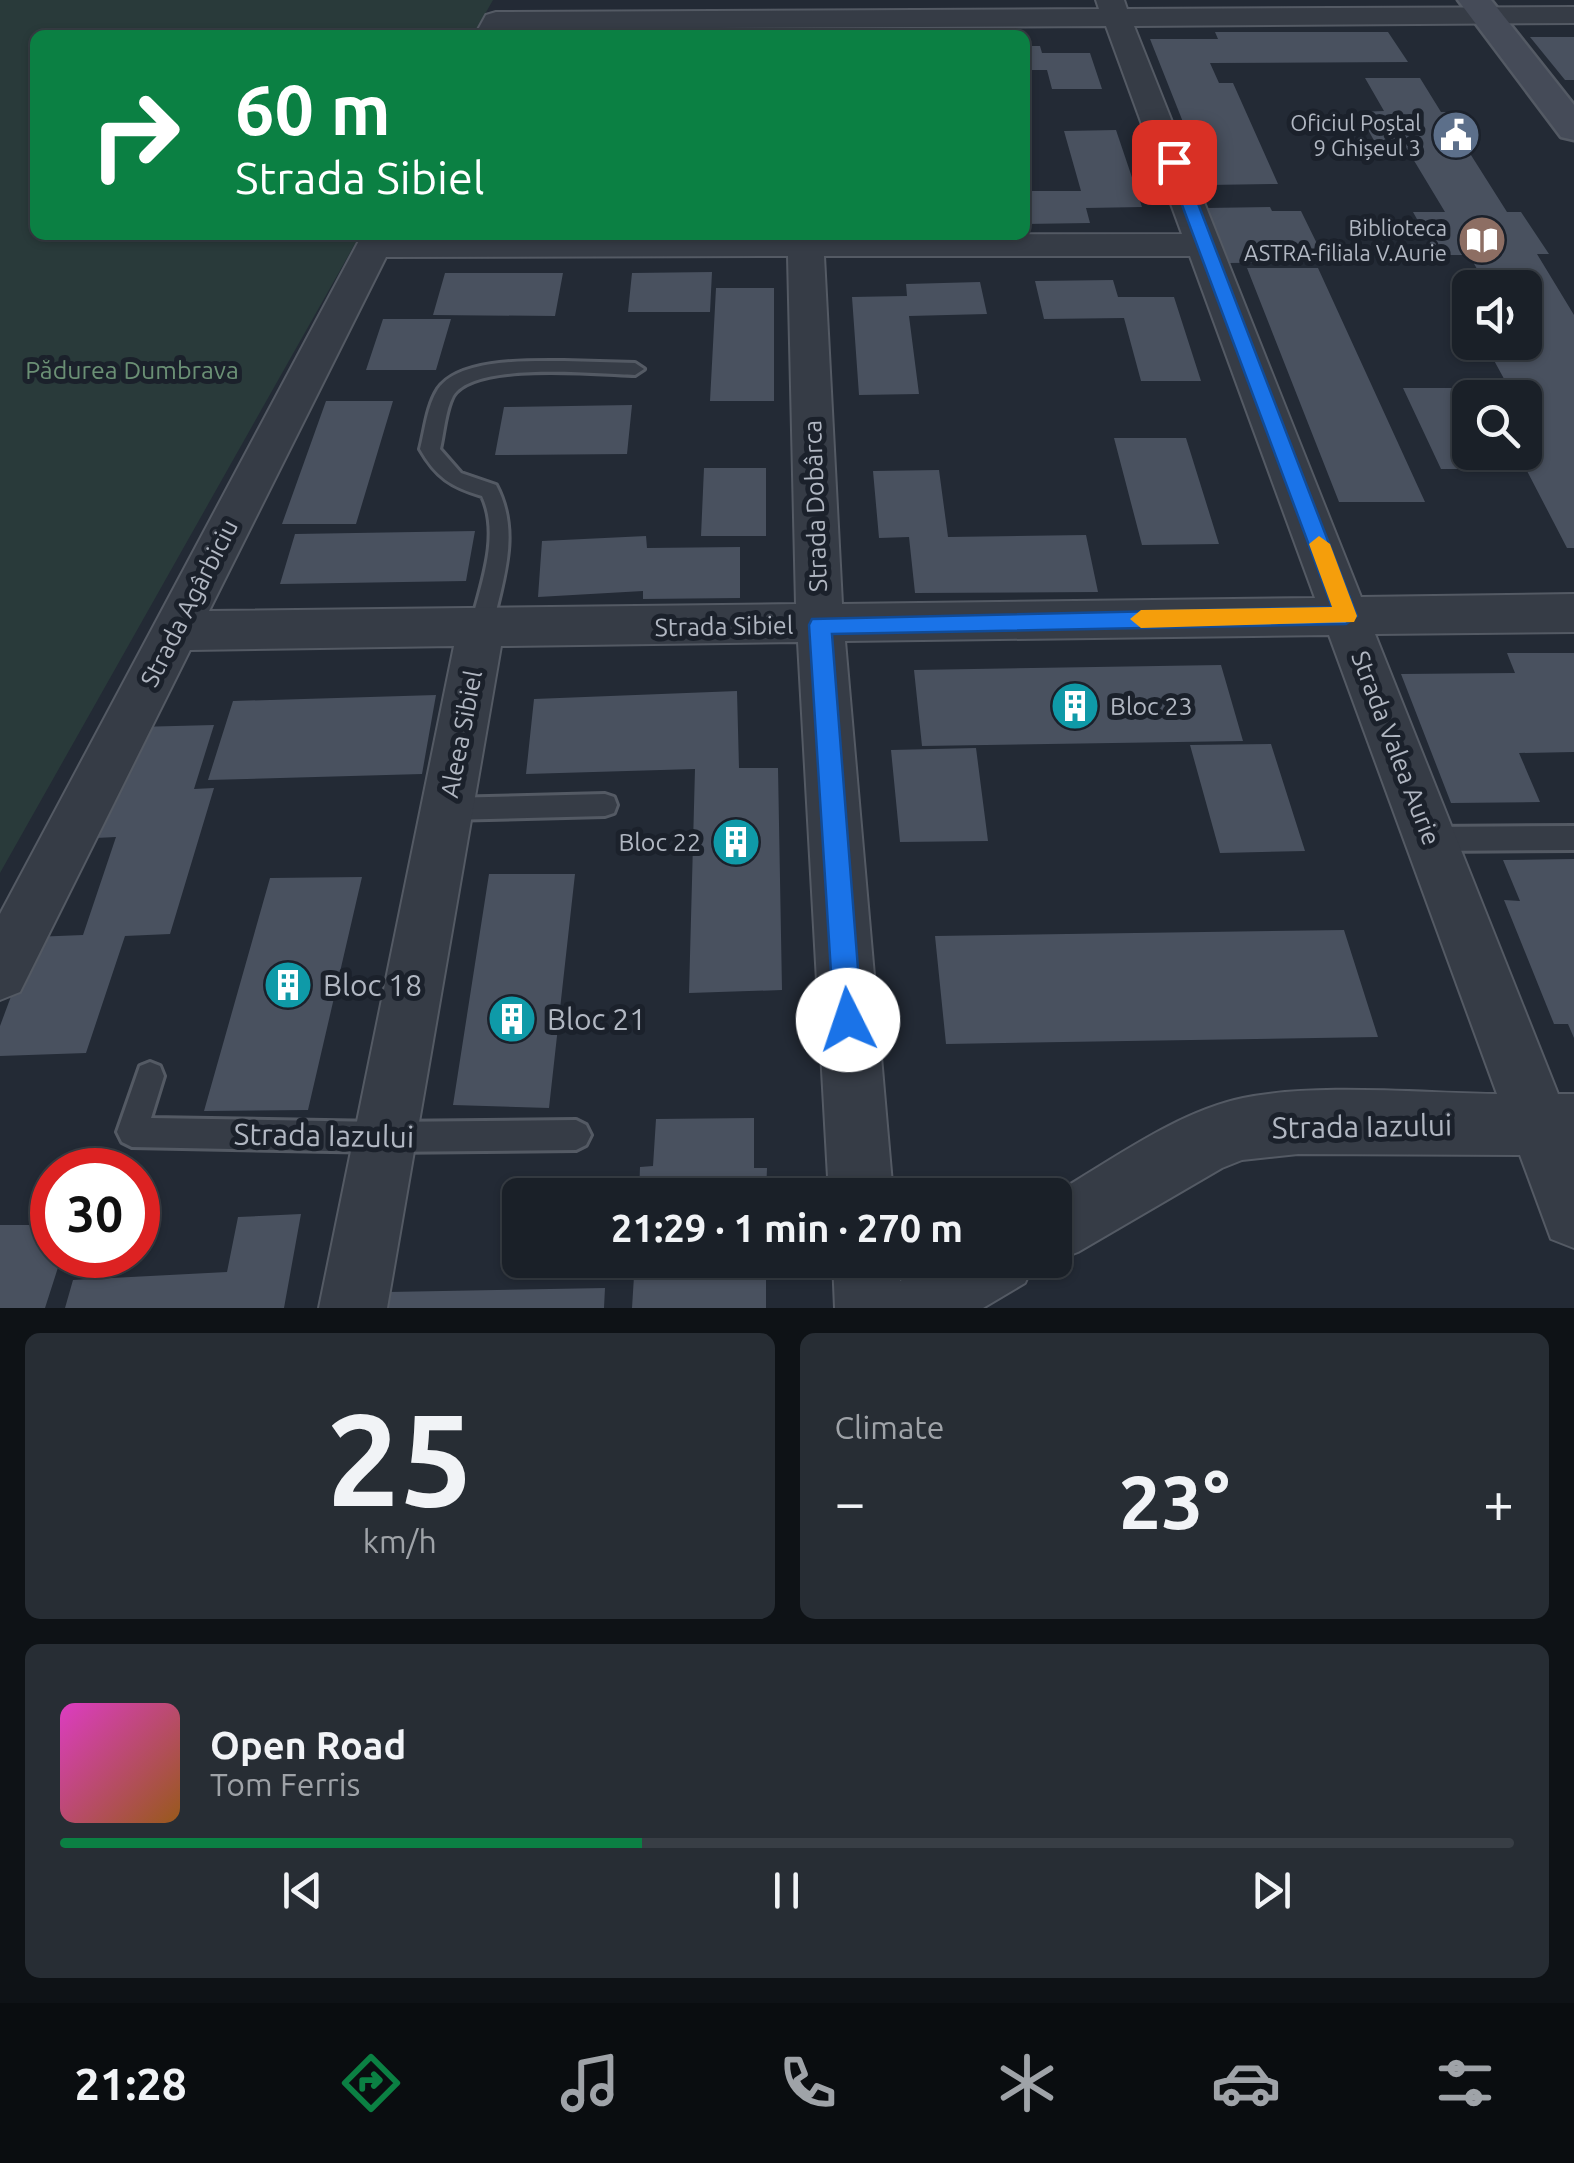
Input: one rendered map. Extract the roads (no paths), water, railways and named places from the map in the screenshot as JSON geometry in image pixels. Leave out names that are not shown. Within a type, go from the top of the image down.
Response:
[{"type":"street","points":[[1480,7],[1574,129]]},
{"type":"street","points":[[492,28],[802,27],[1114,9],[1480,7],[1574,14]]},
{"type":"street","name":"Strada Valea Aurie","points":[[1114,9],[1431,840],[1556,1125],[1574,1216]]},
{"type":"street","points":[[376,240],[1206,245]]},
{"type":"street","name":"Strada Agârbiciu","points":[[0,972],[376,240]]},
{"type":"street","name":"Strada Dobârca","points":[[805,241],[820,625],[860,1178]]},
{"type":"street","name":"Strada Sibiel","points":[[174,631],[1574,613]]},
{"type":"street","name":"Aleea Sibiel","points":[[353,1308],[382,1137],[482,628]]},
{"type":"street","name":"Strada Iazului","points":[[1072,1219],[1203,1144],[1242,1129],[1298,1122],[1556,1125]]},
{"type":"street","points":[[868,1278],[870,1308]]},
{"type":"street","points":[[918,1308],[970,1278]]},
{"type":"lane","name":"Aleea Sibiel","points":[[482,628],[501,526],[500,504],[490,490],[440,470],[430,449],[448,388],[464,375],[497,369],[635,369]]},
{"type":"lane","points":[[446,809],[606,805]]},
{"type":"lane","points":[[1431,840],[1574,838]]},
{"type":"lane","name":"Strada Iazului","points":[[150,1076],[132,1132],[576,1136]]},
{"type":"place","name":"Oficiul Poștal 9 Ghișeul 3","points":[[1456,135]]},
{"type":"place","name":"Biblioteca ASTRA-filiala V.Aurie","points":[[1482,240]]},
{"type":"place","name":"Bloc 23","points":[[1075,706]]},
{"type":"place","name":"Bloc 22","points":[[736,842]]},
{"type":"place","name":"Bloc 18","points":[[288,985]]},
{"type":"place","name":"Bloc 21","points":[[512,1019]]},
{"type":"park label","name":"Pădurea Dumbrava","points":[[132,370]]}]
